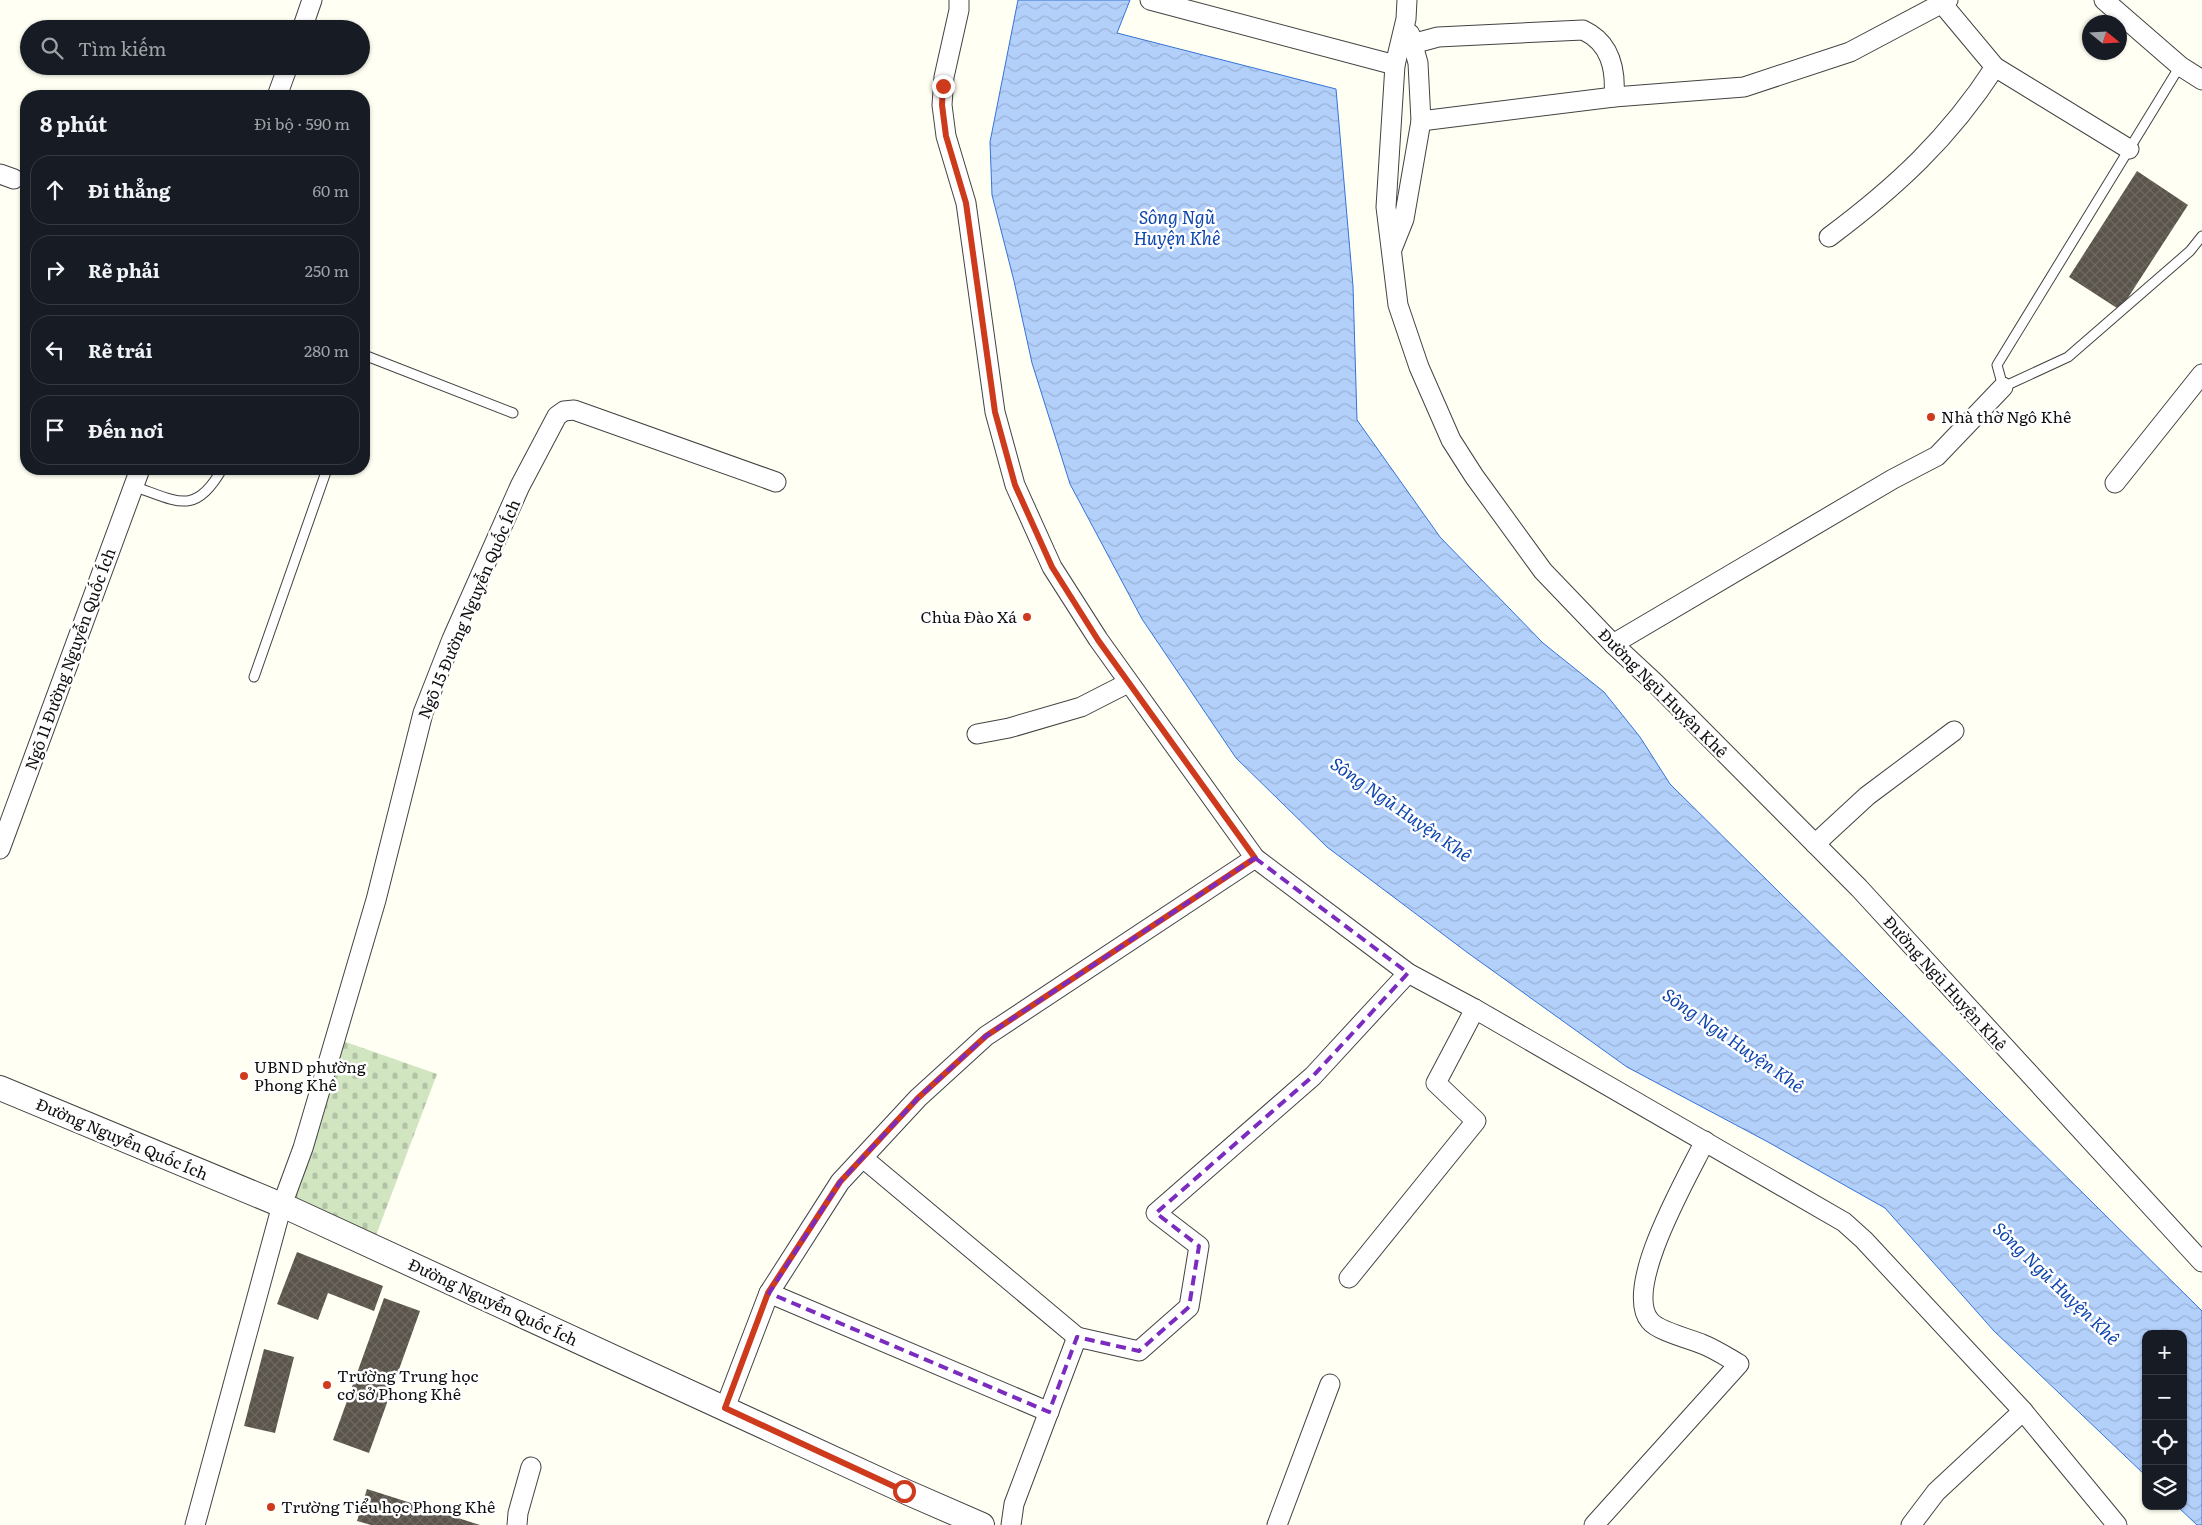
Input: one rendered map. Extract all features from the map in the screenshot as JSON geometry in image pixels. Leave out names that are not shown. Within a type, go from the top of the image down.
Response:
[{"type":"street","points":[[305,20],[312,0]]},
{"type":"street","points":[[959,0],[952,44],[944,77],[942,105],[946,136],[966,203],[995,412],[1015,485],[1052,567],[1098,640],[1255,858],[1408,973],[1475,1009],[1844,1222],[1864,1240],[2023,1411],[2117,1525]]},
{"type":"street","points":[[1152,0],[1395,65]]},
{"type":"street","name":"Đường Ngũ Huyện Khê","points":[[1407,0],[1406,19],[1395,65],[1386,207],[1398,306],[1419,368],[1451,440],[1474,476],[1543,571],[1613,644],[1859,888],[2202,1262]]},
{"type":"street","points":[[2104,0],[2180,66],[2202,80]]},
{"type":"street","points":[[1421,121],[1614,97],[1744,87],[1850,52],[1943,2],[1996,68],[2129,149]]},
{"type":"street","points":[[1391,250],[1404,219],[1421,121],[1418,63],[1406,19]]},
{"type":"street","points":[[1412,44],[1438,37],[1582,30],[1595,35],[1609,53],[1616,78],[1614,97]]},
{"type":"street","points":[[1829,237],[1875,203],[1915,167],[1954,126],[1996,68]]},
{"type":"street","points":[[279,90],[285,75]]},
{"type":"street","points":[[2115,483],[2202,374]]},
{"type":"street","points":[[1613,644],[1893,479],[1938,456],[2003,387]]},
{"type":"street","name":"Ngõ 15 Đường Nguyễn Quốc Ích","points":[[195,1525],[282,1206],[304,1148],[376,900],[423,713],[452,639],[520,486],[557,416],[564,410],[574,410],[776,482]]},
{"type":"street","name":"Ngõ 11 Đường Nguyễn Quốc Ích","points":[[0,849],[138,475]]},
{"type":"street","points":[[977,734],[1009,728],[1081,707],[1128,683]]},
{"type":"street","points":[[1815,844],[1868,796],[1954,731]]},
{"type":"street","points":[[725,1408],[768,1293],[840,1182],[918,1098],[986,1036],[1255,858]]},
{"type":"street","points":[[863,1158],[1077,1337],[1139,1351],[1189,1307],[1199,1246],[1156,1214],[1313,1076],[1408,973]]},
{"type":"street","points":[[1349,1278],[1476,1121],[1436,1083],[1475,1009]]},
{"type":"street","name":"Đường Nguyễn Quốc Ích","points":[[0,1088],[282,1206],[982,1525]]},
{"type":"street","points":[[1594,1525],[1740,1364],[1704,1345],[1651,1323],[1645,1312],[1642,1297],[1648,1263],[1705,1141]]},
{"type":"street","points":[[768,1293],[1049,1412]]},
{"type":"street","points":[[1011,1525],[1014,1504],[1077,1337]]},
{"type":"street","points":[[1277,1525],[1330,1384]]},
{"type":"street","points":[[1911,1525],[1936,1492],[2023,1411]]},
{"type":"street","points":[[517,1525],[518,1513],[531,1467]]},
{"type":"lane","points":[[2180,66],[1998,365],[2003,387],[2068,357],[2190,251],[2202,236]]},
{"type":"lane","points":[[370,360],[513,413]]},
{"type":"lane","points":[[133,486],[183,503],[195,500],[212,488],[219,475]]},
{"type":"lane","points":[[254,677],[325,475]]},
{"type":"highlighted area","points":[[1255,858],[1408,973],[1313,1076],[1156,1213],[1199,1246],[1189,1307],[1139,1351],[1077,1337],[1049,1412],[769,1293],[840,1182],[918,1098],[986,1036]]},
{"type":"green space","points":[[340,1040],[437,1074],[375,1238],[289,1198]]},
{"type":"water","name":"Sông Ngũ Huyện Khê","points":[[1018,0],[1130,0],[1117,33],[1336,89],[1353,286],[1357,420],[1440,537],[1543,643],[1604,692],[1640,737],[1670,784],[2202,1311],[2202,1525],[2197,1525],[2181,1510],[2187,1510],[2187,1330],[2142,1330],[2142,1472],[1994,1331],[1885,1208],[1768,1142],[1627,1067],[1468,953],[1327,847],[1236,758],[1142,619],[1070,484],[1032,363],[992,195],[990,142]]},
{"type":"building","points":[[2137,171],[2188,205],[2120,310],[2069,277]]},
{"type":"building","points":[[297,1252],[383,1286],[374,1311],[328,1293],[318,1320],[277,1304]]},
{"type":"building","points":[[384,1298],[420,1311],[369,1453],[333,1440]]},
{"type":"building","points":[[264,1349],[294,1357],[275,1433],[244,1426]]},
{"type":"building","points":[[367,1489],[480,1525],[371,1525],[357,1521]]},
{"type":"place","name":"Nhà thờ Ngô Khê","points":[[1931,417]]},
{"type":"place","name":"Chùa Đào Xá","points":[[1027,617]]},
{"type":"place","name":"UBND phường Phong Khê","points":[[244,1076]]},
{"type":"place","name":"Trường Trung học cơ sở Phong Khê","points":[[327,1385]]},
{"type":"place","name":"Trường Tiểu học Phong Khê","points":[[271,1507]]},
{"type":"route","points":[[904,1491],[725,1408],[766,1296],[840,1182],[918,1098],[986,1036],[1255,858],[1098,640],[1052,567],[1015,485],[995,412],[966,203],[946,136],[942,105],[943,86]]}]
